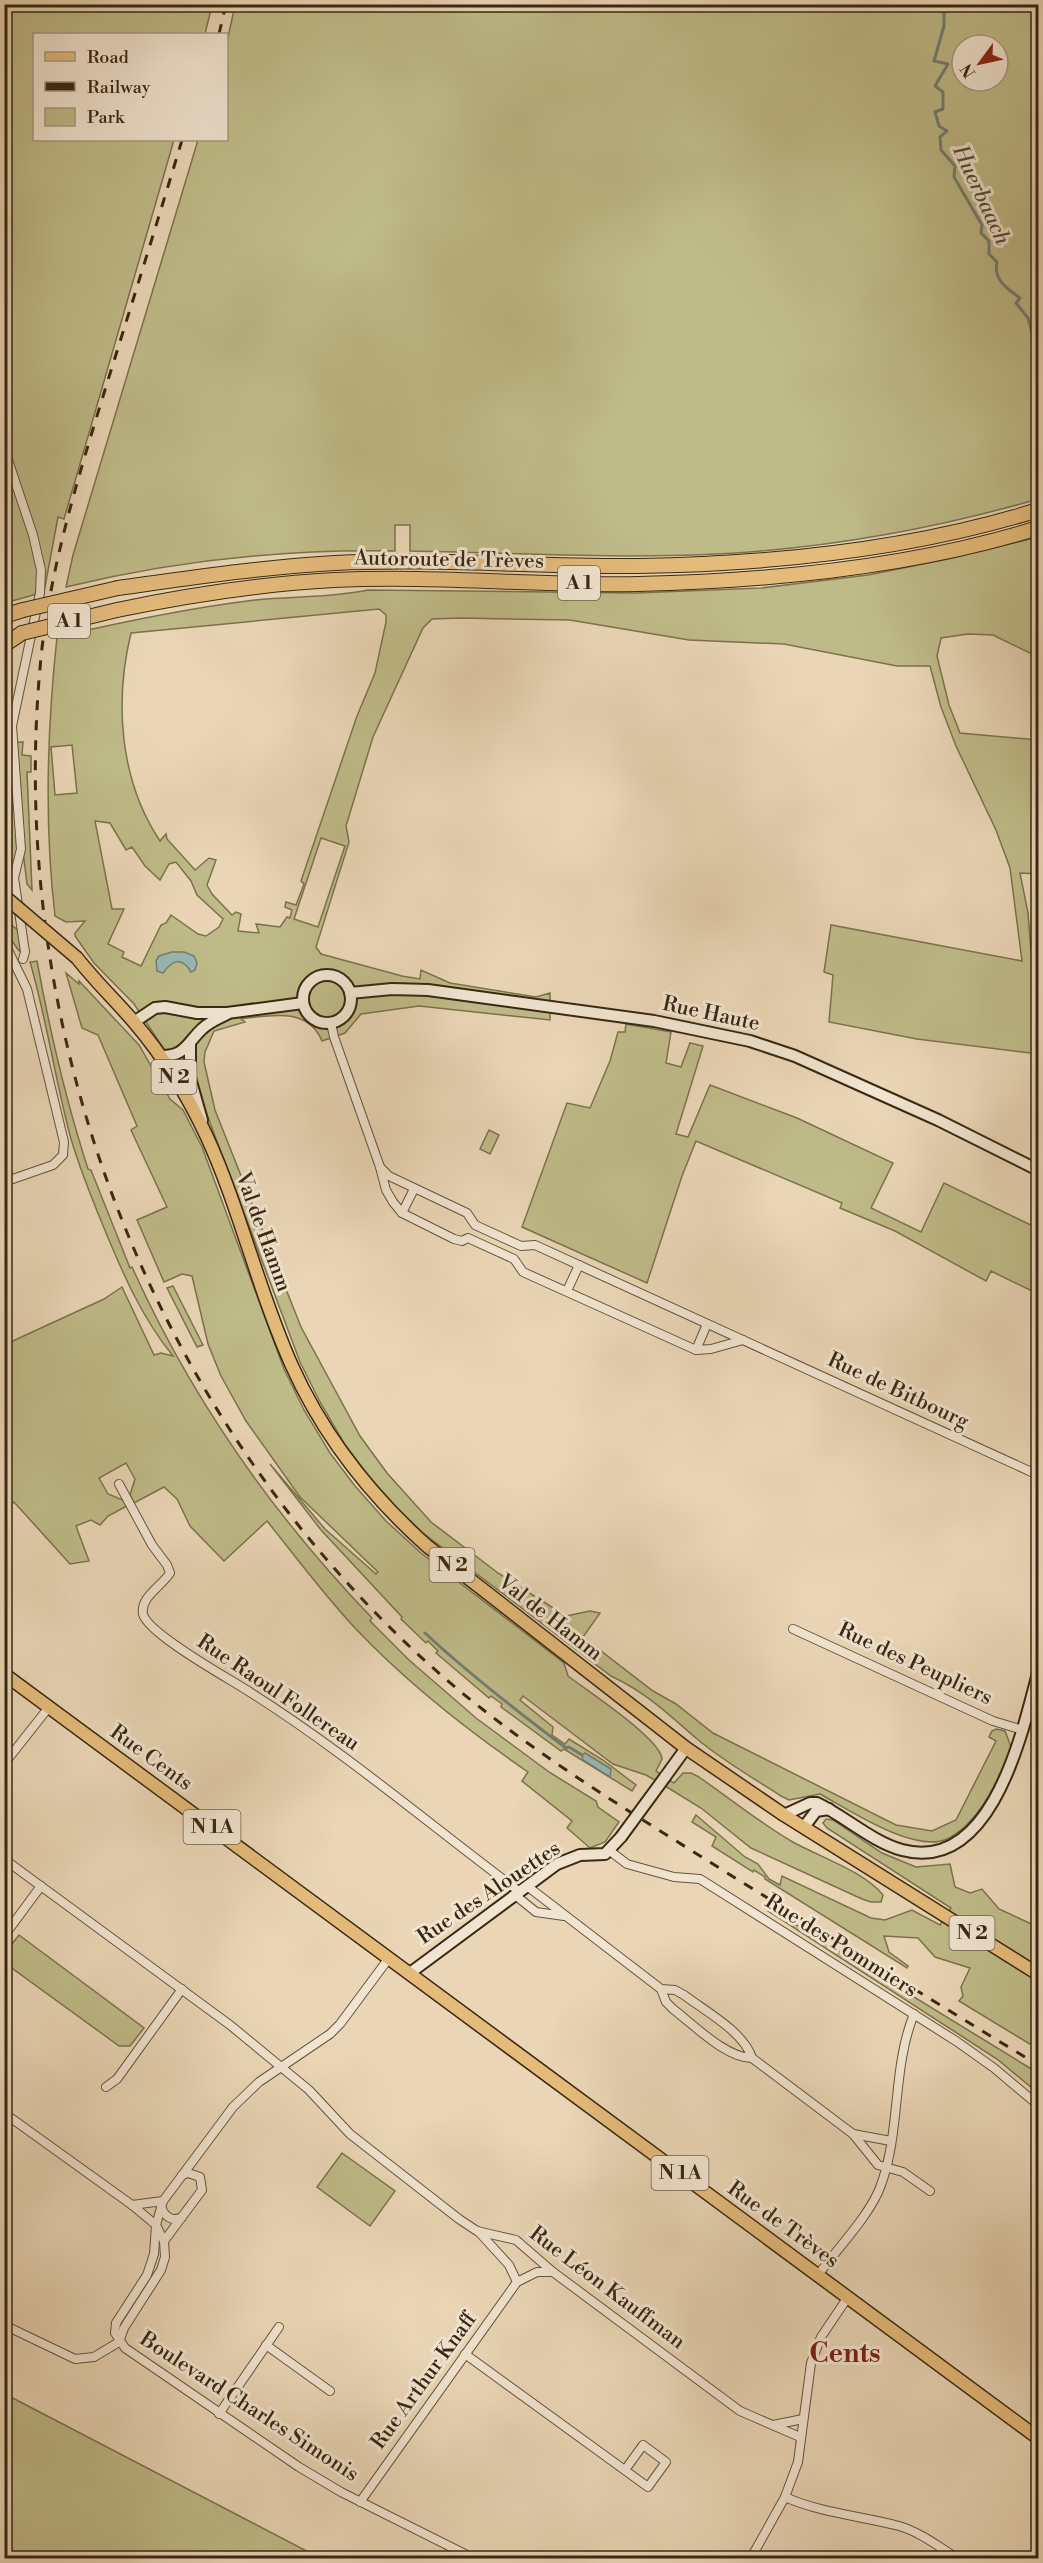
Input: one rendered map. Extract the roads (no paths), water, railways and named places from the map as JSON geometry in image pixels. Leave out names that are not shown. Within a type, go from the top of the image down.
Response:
[{"type":"highway","name":"Autoroute de Trèves","points":[[4,616],[118,588],[251,569],[337,563],[637,566],[760,561],[941,535],[1002,522],[1038,510]]},
{"type":"highway","name":"Autoroute de Trèves","points":[[4,638],[181,596],[334,580],[425,579],[636,584],[762,579],[946,551],[1038,528]]},
{"type":"highway","points":[[4,611],[23,610]]},
{"type":"highway","name":"A 1","points":[[4,645],[22,633]]},
{"type":"main road","name":"Val de Hamm","points":[[4,896],[77,958],[134,1022],[160,1056],[207,1137],[291,1365],[337,1448],[392,1514],[427,1546],[686,1748],[784,1815],[1038,1974]]},
{"type":"main road","points":[[323,975],[340,979],[350,993],[347,1012],[340,1019],[331,1023],[313,1018],[303,1004],[305,988],[309,982],[323,975]]},
{"type":"main road","name":"Rue Haute","points":[[350,993],[392,989],[428,990],[654,1021],[750,1041],[795,1056],[923,1113],[982,1140],[1038,1170]]},
{"type":"main road","points":[[134,1022],[155,1008],[165,1006],[197,1012],[227,1013],[303,1004]]},
{"type":"main road","points":[[160,1056],[171,1056],[190,1045],[200,1030],[227,1013]]},
{"type":"main road","points":[[190,1045],[190,1078],[207,1137]]},
{"type":"main road","points":[[784,1815],[810,1803],[817,1803],[885,1844],[904,1850],[922,1852],[947,1849],[960,1841],[972,1829],[1010,1771],[1038,1672]]},
{"type":"main road","name":"Rue Cents","points":[[4,1674],[389,1958]]},
{"type":"main road","points":[[610,1851],[686,1748]]},
{"type":"main road","points":[[804,1827],[816,1811],[830,1809]]},
{"type":"main road","name":"Rue des Alouettes","points":[[410,1973],[568,1858],[580,1855],[599,1855],[610,1851]]},
{"type":"main road","name":"Rue de Trèves","points":[[389,1958],[1038,2438]]},
{"type":"street","points":[[4,448],[33,535],[41,570],[40,593],[12,726],[21,849],[14,878],[25,952],[23,959]]},
{"type":"street","points":[[4,942],[20,969],[27,989],[64,1142],[63,1155],[52,1165],[4,1182]]},
{"type":"street","points":[[331,1023],[386,1190],[402,1213],[454,1239],[468,1238],[514,1259],[523,1272],[696,1350],[711,1349],[743,1340]]},
{"type":"street","name":"Rue de Bitbourg","points":[[380,1167],[389,1176],[467,1213],[474,1225],[520,1246],[535,1245],[1038,1475]]},
{"type":"street","points":[[402,1213],[414,1189]]},
{"type":"street","points":[[468,1238],[474,1225]]},
{"type":"street","points":[[492,1249],[498,1235]]},
{"type":"street","points":[[514,1259],[520,1246]]},
{"type":"street","points":[[567,1292],[579,1265]]},
{"type":"street","points":[[696,1350],[707,1324]]},
{"type":"street","name":"Rue Raoul Follereau","points":[[119,1484],[152,1545],[167,1565],[170,1574],[165,1582],[147,1598],[143,1606],[144,1615],[149,1623],[183,1650],[282,1712],[521,1891],[565,1917],[661,1989],[666,2002],[673,2009],[729,2052],[742,2058],[752,2058]]},
{"type":"street","name":"Rue des Peupliers","points":[[793,1629],[993,1721],[1023,1730]]},
{"type":"street","points":[[4,1764],[49,1707]]},
{"type":"street","name":"Rue des Pommiers","points":[[610,1851],[627,1864],[674,1877],[700,1879],[914,2014],[994,2068],[1038,2105]]},
{"type":"street","name":"Rue Léon Kauffman","points":[[4,1859],[182,1989],[282,2067],[309,2090],[350,2134],[477,2231],[516,2240],[553,2272],[740,2411],[800,2437]]},
{"type":"street","points":[[4,1936],[41,1886]]},
{"type":"street","name":"Rue Raoul Follereau","points":[[521,1891],[536,1912],[565,1917]]},
{"type":"street","points":[[119,2342],[115,2333],[116,2323],[147,2276],[154,2254],[156,2225],[162,2204],[182,2175],[233,2107],[259,2082],[318,2043],[340,2024],[389,1958]]},
{"type":"street","points":[[106,2087],[117,2079],[182,1989]]},
{"type":"street","name":"Rue Raoul Follereau","points":[[661,1989],[675,1990],[684,1995],[740,2037],[749,2048],[752,2058],[853,2134],[872,2160],[886,2168],[903,2172],[930,2191]]},
{"type":"street","points":[[818,2275],[874,2200],[886,2168],[905,2041],[914,2014]]},
{"type":"street","points":[[4,2113],[132,2205],[156,2225],[164,2241],[165,2257],[161,2270],[124,2328],[119,2342]]},
{"type":"street","name":"Rue Raoul Follereau","points":[[853,2134],[891,2141]]},
{"type":"street","points":[[164,2241],[202,2190],[200,2177],[195,2174],[182,2175]]},
{"type":"street","points":[[132,2205],[162,2204]]},
{"type":"street","points":[[162,2204],[164,2214],[170,2219],[183,2216]]},
{"type":"street","points":[[477,2231],[509,2265],[517,2282],[537,2272],[553,2272]]},
{"type":"street","name":"Rue Arthur Knaff","points":[[360,2502],[517,2282]]},
{"type":"street","points":[[751,2559],[785,2497],[798,2462],[811,2363],[821,2337],[848,2297]]},
{"type":"street","name":"Boulevard Charles Simonis","points":[[4,2325],[75,2359],[94,2357],[119,2342],[219,2414],[299,2467],[360,2502],[472,2559]]},
{"type":"street","points":[[219,2414],[279,2327]]},
{"type":"street","points":[[266,2345],[330,2391]]},
{"type":"street","points":[[465,2354],[648,2487],[666,2462],[644,2445],[625,2470]]},
{"type":"street","points":[[773,2425],[803,2419]]},
{"type":"street","points":[[785,2497],[810,2508],[901,2527],[930,2541],[957,2559]]},
{"type":"water","points":[[172,952],[184,952],[194,956],[197,963],[195,970],[191,972],[184,964],[177,962],[170,965],[163,973],[157,971],[156,961],[159,956]]},
{"type":"water","points":[[585,1753],[611,1769],[610,1777],[583,1760],[582,1755]]},
{"type":"waterway","name":"Huerbaach","points":[[944,4],[944,26],[934,61],[948,64],[935,86],[943,92],[943,109],[935,112],[939,126],[947,131],[940,137],[941,150],[955,166],[954,177],[982,225],[981,233],[989,241],[989,254],[997,262],[999,278],[1020,298],[1016,303],[1028,318],[1033,337],[1038,342]]},
{"type":"waterway","points":[[425,1633],[530,1721],[566,1748],[569,1747],[582,1755]]},
{"type":"railway","points":[[219,33],[226,4]]},
{"type":"railway","points":[[182,141],[78,479],[53,580],[42,648],[36,793],[47,938],[76,1081],[121,1218],[183,1350],[259,1473],[350,1586],[455,1687],[555,1763],[625,1809],[1038,2065]]},
{"type":"district","name":"Cents","points":[[845,2354]]}]
